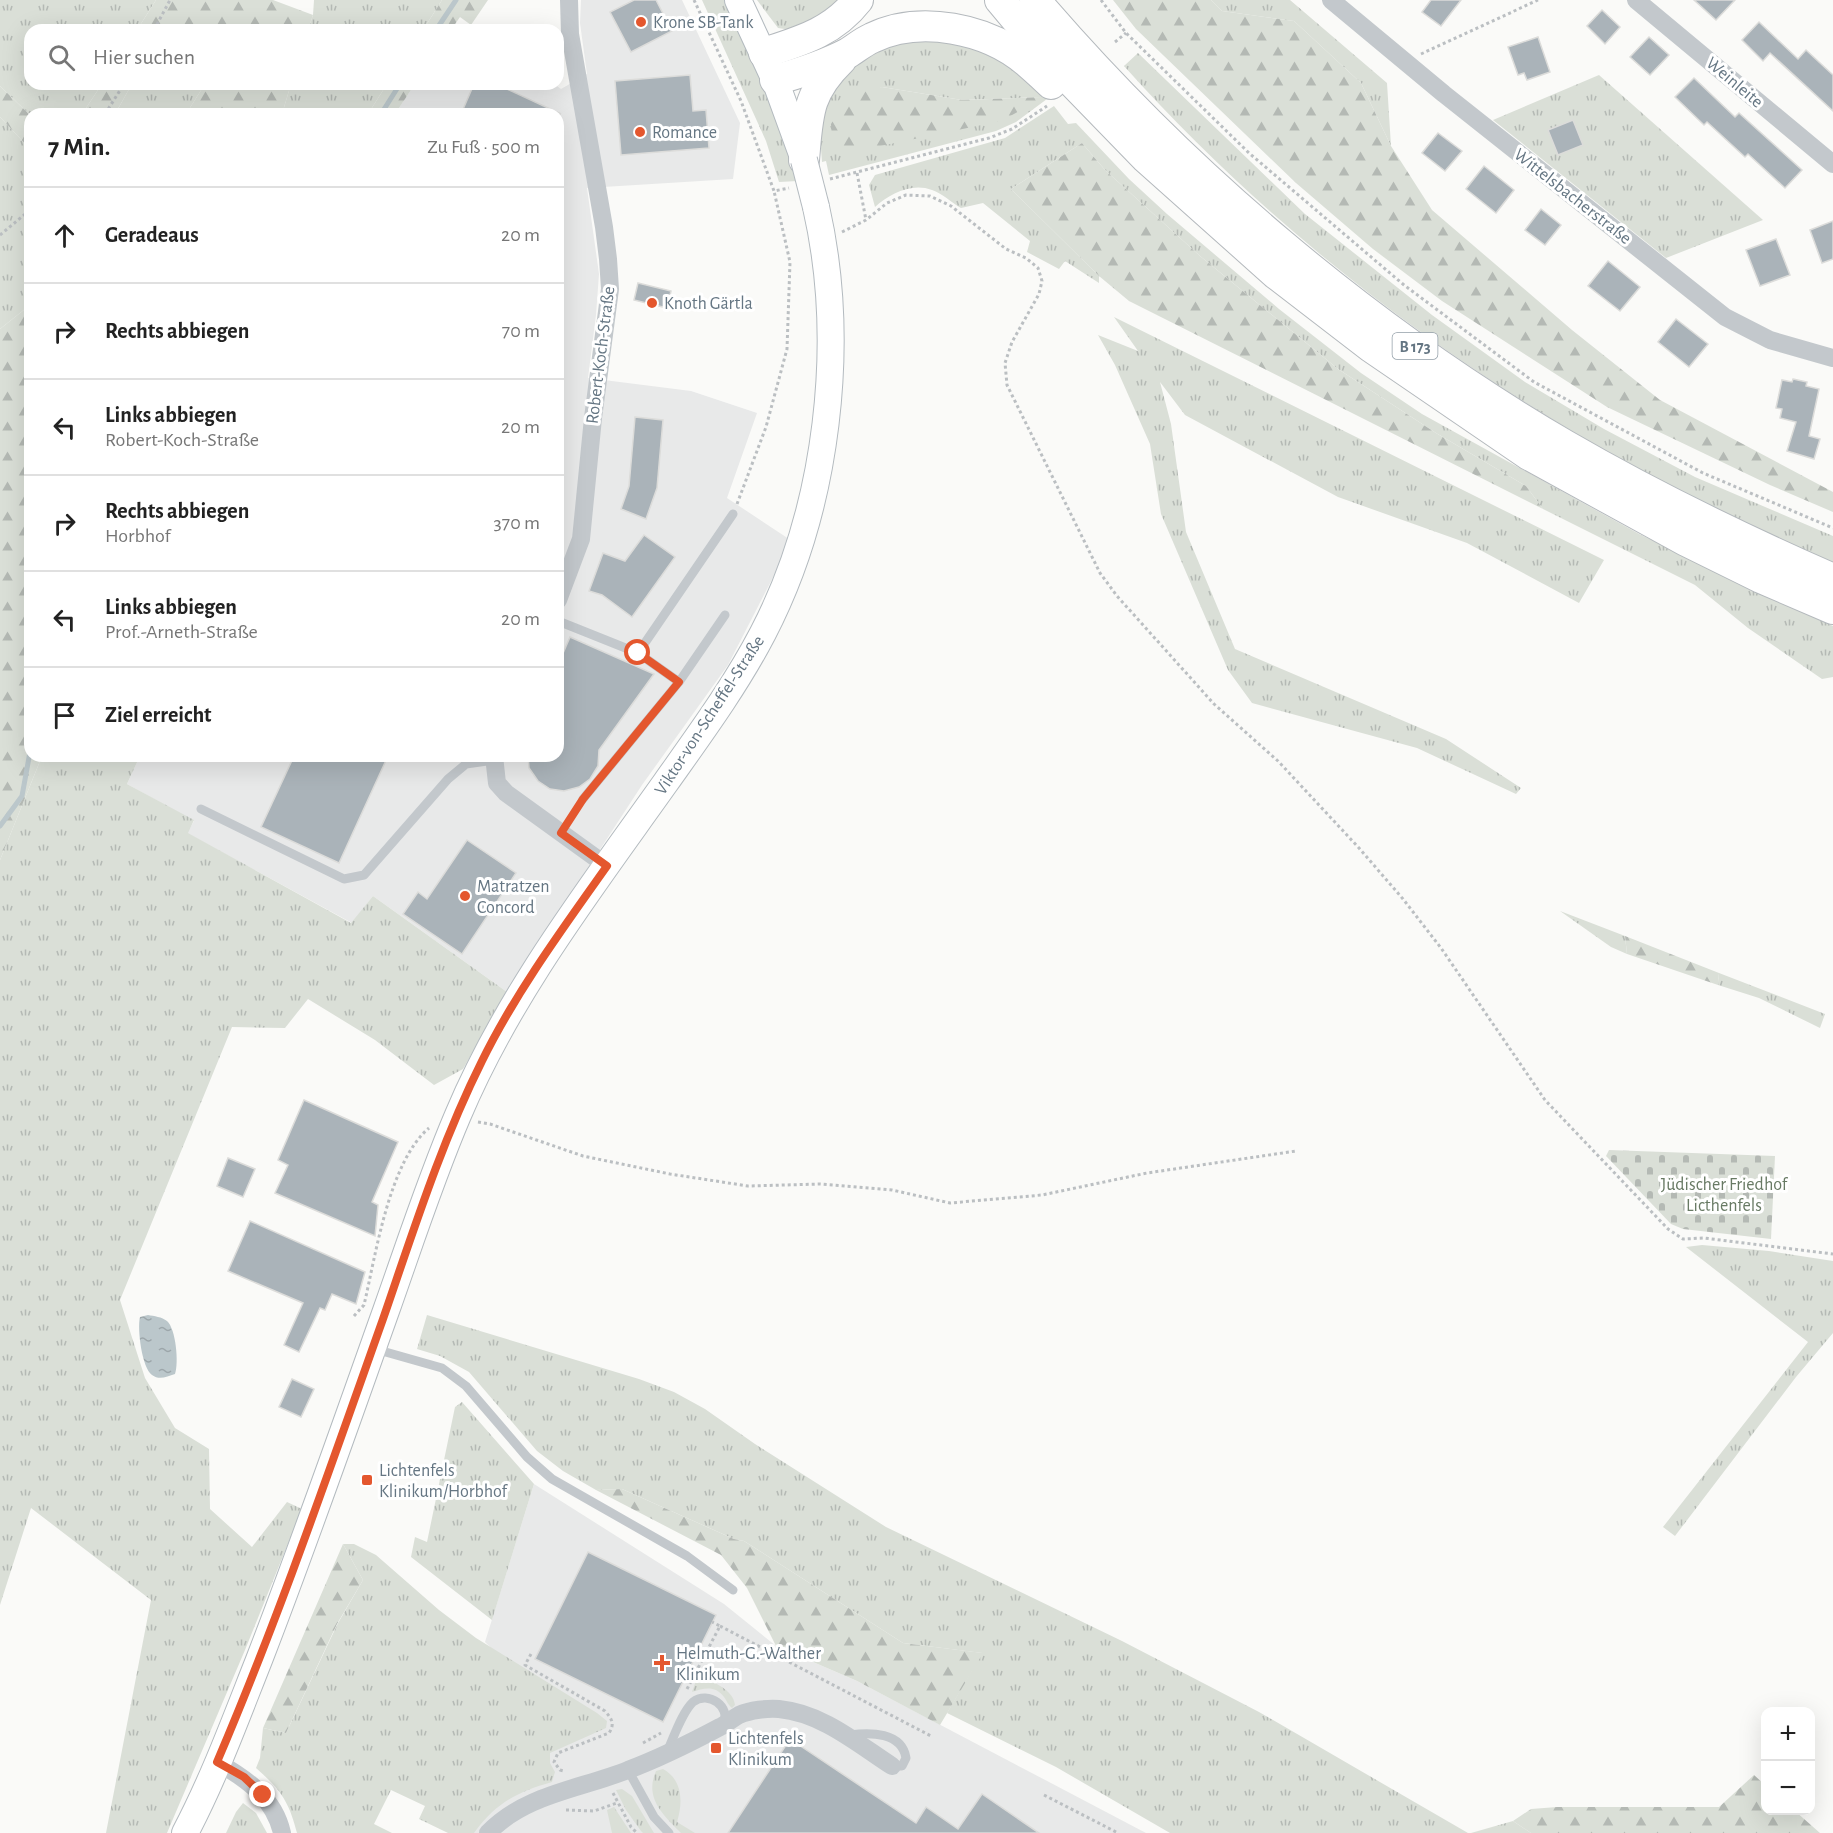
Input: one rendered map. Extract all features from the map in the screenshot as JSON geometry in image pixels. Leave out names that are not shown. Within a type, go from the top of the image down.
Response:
[{"type":"highway","points":[[769,67],[824,32],[858,0]]},
{"type":"highway","name":"B 173","points":[[1000,0],[1045,54],[1146,158],[1276,274],[1371,347],[1529,455],[1686,541],[1761,578],[1833,609]]},
{"type":"highway","name":"B 173","points":[[1035,0],[1143,117],[1208,180],[1291,252],[1388,327],[1565,445],[1696,516],[1833,579]]},
{"type":"highway","points":[[769,67],[809,70],[848,53],[872,38],[889,32],[927,26],[956,29],[987,38],[1026,60],[1063,95],[1146,158]]},
{"type":"highway","points":[[799,173],[814,93],[825,75],[848,53]]},
{"type":"main road","name":"Viktor-von-Scheffel-Straße","points":[[185,1833],[217,1762],[295,1568],[418,1217],[456,1119],[482,1061],[529,981],[730,688],[763,633],[788,578],[804,528],[822,456],[827,409],[831,291],[824,238],[816,207],[799,173],[769,67],[738,0]]},
{"type":"street","name":"Robert-Koch-Straße","points":[[564,583],[580,538],[592,420],[610,289],[609,259],[604,227],[570,34],[569,0]]},
{"type":"street","name":"Wittelsbacherstraße","points":[[1331,0],[1444,94],[1725,317],[1770,340],[1833,358]]},
{"type":"street","name":"Weinleite","points":[[1636,0],[1833,164]]},
{"type":"street","points":[[494,762],[497,783],[506,793],[607,866]]},
{"type":"street","points":[[488,1833],[515,1811],[548,1795],[607,1778],[666,1755],[739,1715],[760,1710],[778,1709],[799,1712],[821,1721],[892,1767]]},
{"type":"street","points":[[217,1762],[244,1777],[263,1795],[278,1819],[282,1833]]},
{"type":"lane","points":[[638,653],[733,514]]},
{"type":"lane","points":[[583,799],[679,682],[725,615]]},
{"type":"lane","points":[[564,623],[638,653],[679,682]]},
{"type":"lane","points":[[201,810],[344,879],[364,875],[448,779],[465,764],[475,762]]},
{"type":"lane","points":[[373,1348],[442,1368],[466,1386],[527,1457],[552,1479],[687,1556],[733,1590]]},
{"type":"lane","points":[[666,1755],[690,1704],[698,1699],[707,1697],[716,1700],[723,1708],[725,1720],[722,1726]]},
{"type":"lane","points":[[628,1770],[654,1817],[669,1833]]},
{"type":"path","points":[[157,24],[170,0]]},
{"type":"path","points":[[694,0],[741,102],[774,191],[790,262],[787,349],[766,427],[733,514]]},
{"type":"path","points":[[1101,0],[1126,33],[1250,153],[1404,285],[1534,382],[1703,473],[1833,528]]},
{"type":"path","points":[[1406,61],[1538,0]]},
{"type":"path","points":[[1115,42],[1126,33]]},
{"type":"path","points":[[109,108],[120,90]]},
{"type":"path","points":[[827,179],[989,138],[1012,129],[1054,102]]},
{"type":"path","points":[[774,191],[799,173]]},
{"type":"path","points":[[856,173],[866,220]]},
{"type":"path","points":[[824,238],[845,232],[866,220],[887,203],[906,195],[930,196],[951,206],[1006,249],[1026,258],[1038,268],[1042,281],[1039,294],[1012,342],[1005,363],[1007,385],[1100,573],[1117,596],[1214,704],[1286,768],[1403,898],[1471,990],[1545,1100],[1572,1130],[1626,1182],[1668,1229],[1683,1239],[1704,1238],[1833,1254]]},
{"type":"path","points":[[0,236],[24,215]]},
{"type":"path","points":[[490,1124],[583,1156],[670,1174],[748,1186],[820,1184],[892,1190],[950,1203],[1042,1195],[1147,1173],[1296,1151]]},
{"type":"path","points":[[712,1622],[931,1736]]},
{"type":"path","points":[[687,1691],[720,1626]]},
{"type":"path","points":[[531,1654],[525,1665],[605,1711],[613,1722],[609,1733],[558,1753],[554,1762],[556,1766],[560,1770],[572,1772]]},
{"type":"path","points":[[639,1745],[664,1730]]},
{"type":"path","points":[[607,1778],[617,1803],[631,1827],[638,1833]]},
{"type":"path","points":[[1044,1795],[1118,1833]]},
{"type":"path","points":[[558,1813],[575,1809],[594,1811],[617,1803]]},
{"type":"shaded area","points":[[581,0],[682,0],[740,123],[733,179],[587,188],[599,274],[588,378],[691,391],[757,413],[727,498],[789,539],[786,552],[728,665],[642,785],[507,992],[373,896],[352,923],[187,833],[194,821],[127,784],[137,762],[564,762],[564,108],[399,108],[411,90],[564,90],[564,87],[587,74],[580,23]]},
{"type":"shaded area","name":"Helmuth-G.-Walther Klinikum","points":[[534,1484],[724,1604],[776,1646],[857,1681],[1146,1833],[450,1833],[547,1702],[485,1642]]},
{"type":"green space","points":[[0,0],[156,0],[141,24],[24,24],[24,90],[98,90],[86,108],[24,109],[0,86]]},
{"type":"green space","points":[[156,0],[273,0],[313,15],[310,24],[141,24]]},
{"type":"green space","points":[[314,0],[442,0],[427,24],[310,24]]},
{"type":"green space","points":[[442,0],[488,0],[472,24],[460,17],[455,24],[427,24]]},
{"type":"green space","points":[[702,0],[724,0],[767,94],[798,181],[779,182],[766,141]]},
{"type":"green space","points":[[757,0],[848,0],[804,32],[778,28]]},
{"type":"green space","points":[[1113,0],[1211,0],[1222,11],[1294,21],[1361,83],[1391,146],[1432,210],[1572,330],[1660,400],[1833,492],[1833,512],[1770,485],[1607,407],[1442,301],[1373,249],[1296,183],[1136,29]]},
{"type":"green space","points":[[1211,0],[1290,0],[1387,83],[1391,146],[1361,83],[1294,21],[1222,11]]},
{"type":"green space","points":[[891,41],[963,41],[1024,74],[1047,99],[1016,122],[996,131],[829,175],[826,161],[822,162],[819,122],[824,103],[846,69]],"holes":[[[882,87],[962,100],[1044,97],[828,110]]]},
{"type":"green space","points":[[1138,53],[1305,214],[1432,315],[1525,382],[1604,429],[1695,477],[1833,536],[1833,563],[1734,518],[1637,468],[1543,413],[1451,354],[1363,289],[1279,219],[1199,145],[1124,66]]},
{"type":"green space","points":[[1599,75],[1763,220],[1666,258],[1493,120]]},
{"type":"green space","points":[[0,86],[24,109],[24,143],[0,117]]},
{"type":"green space","points":[[882,87],[962,100],[1045,97],[1001,121],[837,155],[828,110],[847,93]]},
{"type":"green space","points":[[98,90],[129,90],[118,108],[86,108]]},
{"type":"green space","points":[[129,90],[201,90],[190,108],[118,108]]},
{"type":"green space","points":[[201,90],[289,90],[284,108],[190,108]]},
{"type":"green space","points":[[289,90],[383,90],[372,108],[284,108]]},
{"type":"green space","points":[[383,90],[411,90],[399,108],[372,108]]},
{"type":"green space","points":[[1054,106],[1068,124],[1076,123],[1129,179],[1167,214],[1279,309],[1361,373],[1422,414],[1641,535],[1833,626],[1833,677],[1822,679],[1748,628],[1695,585],[1543,509],[1526,486],[1436,433],[1338,369],[1200,256],[1105,170],[1082,143],[1011,189],[1099,276],[1099,283],[1065,261],[1059,269],[1027,252],[1030,241],[983,203],[961,208],[936,191],[917,187],[894,194],[875,207],[869,185],[875,175],[1005,138]]},
{"type":"green space","points":[[0,117],[24,143],[24,310],[0,329]]},
{"type":"green space","points":[[1082,143],[1105,170],[1200,256],[1338,369],[1436,433],[1526,486],[1543,509],[1129,301],[1099,276],[1011,189]]},
{"type":"green space","points":[[24,310],[24,762],[40,762],[0,860],[0,329]]},
{"type":"green space","points":[[1114,317],[1604,560],[1579,603],[1467,543],[1338,497],[1185,415],[1160,382],[1171,424],[1186,532],[1235,649],[1446,739],[1521,788],[1516,794],[1417,748],[1252,703],[1228,670],[1161,514],[1150,444],[1115,365],[1098,335],[1138,351]]},
{"type":"green space","points":[[40,762],[137,762],[127,784],[194,820],[188,833],[351,923],[373,896],[507,992],[463,1069],[434,1085],[375,1040],[308,999],[285,1028],[232,1027],[120,1300],[145,1378],[175,1428],[209,1449],[210,1509],[252,1547],[287,1502],[302,1509],[167,1833],[106,1833],[151,1600],[31,1508],[0,1605],[0,860]]},
{"type":"green space","points":[[1560,911],[1625,936],[1627,954],[1611,947]]},
{"type":"green space","points":[[1625,936],[1719,973],[1718,985],[1627,954]]},
{"type":"green space","points":[[1719,973],[1825,1014],[1820,1028],[1759,998],[1718,985]]},
{"type":"green space","name":"Jüdischer Friedhof Licthenfels","points":[[1609,1150],[1775,1156],[1771,1239],[1683,1229],[1671,1224],[1606,1156]]},
{"type":"green space","points":[[1702,1245],[1769,1251],[1833,1261],[1833,1333],[1796,1377],[1675,1536],[1663,1527],[1808,1342],[1686,1247]]},
{"type":"green space","points":[[427,1315],[639,1379],[674,1392],[705,1409],[755,1444],[886,1527],[1122,1641],[1259,1712],[1468,1833],[1170,1833],[1056,1767],[947,1713],[982,1653],[903,1643],[744,1541],[734,1539],[622,1489],[596,1490],[563,1471],[537,1451],[469,1372],[440,1356],[417,1349]]},
{"type":"green space","points":[[462,1402],[534,1484],[492,1620],[411,1557],[415,1537],[427,1542],[455,1407]]},
{"type":"green space","points":[[622,1489],[734,1539],[744,1541],[903,1643],[983,1653],[940,1725],[857,1681],[776,1646],[747,1588],[721,1555],[596,1490]]},
{"type":"green space","points":[[343,1544],[354,1544],[376,1555],[439,1610],[476,1638],[597,1713],[607,1721],[606,1728],[550,1753],[550,1763],[555,1772],[552,1782],[508,1800],[499,1806],[474,1833],[448,1833],[419,1819],[425,1806],[391,1790],[374,1824],[392,1833],[297,1833],[291,1812],[282,1796],[256,1768],[260,1758],[263,1728],[286,1733],[338,1623],[363,1580]]},
{"type":"green space","points":[[343,1544],[363,1580],[337,1624],[286,1733],[263,1728]]},
{"type":"green space","points":[[698,1675],[726,1690],[735,1705],[732,1708],[729,1706],[721,1693],[713,1689],[692,1692]]},
{"type":"green space","points":[[663,1769],[674,1779],[680,1792],[677,1822],[695,1833],[681,1833],[657,1805],[652,1790],[653,1781],[656,1771]]},
{"type":"green space","points":[[1754,1775],[1761,1781],[1761,1815],[1800,1815],[1820,1833],[1531,1833],[1513,1821],[1531,1809],[1557,1807],[1719,1807]]},
{"type":"green space","points":[[622,1789],[632,1796],[654,1833],[641,1831],[626,1810],[616,1790]]},
{"type":"green space","points":[[243,1803],[256,1813],[267,1833],[226,1833]]},
{"type":"green space","points":[[614,1807],[631,1833],[612,1833],[607,1810]]},
{"type":"green space","points":[[1513,1821],[1531,1833],[1471,1833]]},
{"type":"water","points":[[148,1315],[167,1321],[173,1331],[177,1362],[175,1374],[164,1378],[152,1375],[145,1365],[139,1323],[140,1317]]},
{"type":"building","name":"Krone SB-Tank","points":[[634,0],[656,0],[672,31],[631,52],[610,12]]},
{"type":"building","points":[[1431,0],[1461,0],[1441,26],[1422,12]]},
{"type":"building","points":[[1694,0],[1735,0],[1716,20]]},
{"type":"building","points":[[1602,10],[1620,27],[1605,44],[1587,26]]},
{"type":"building","points":[[1759,22],[1798,59],[1806,50],[1833,75],[1833,111],[1770,53],[1763,61],[1742,40]]},
{"type":"building","points":[[1538,37],[1550,72],[1527,80],[1524,73],[1518,75],[1508,47]]},
{"type":"building","points":[[1649,37],[1669,55],[1650,75],[1630,57]]},
{"type":"building","points":[[690,75],[693,111],[706,110],[709,148],[621,155],[615,81]]},
{"type":"building","points":[[1694,78],[1735,117],[1739,113],[1802,170],[1785,188],[1748,154],[1745,157],[1707,122],[1704,125],[1675,97]]},
{"type":"building","points":[[471,90],[509,90],[548,108],[464,108]]},
{"type":"building","points":[[1573,120],[1583,145],[1558,155],[1548,130]]},
{"type":"building","points":[[1438,133],[1462,151],[1445,171],[1422,153]]},
{"type":"building","points":[[1484,166],[1514,190],[1496,213],[1466,189]]},
{"type":"building","points":[[1541,209],[1561,225],[1545,245],[1525,230]]},
{"type":"building","points":[[1833,221],[1833,259],[1822,263],[1810,230]]},
{"type":"building","points":[[1776,239],[1790,275],[1760,286],[1746,250]]},
{"type":"building","points":[[1608,261],[1640,287],[1620,311],[1588,286]]},
{"type":"building","points":[[638,283],[671,291],[667,308],[634,300]]},
{"type":"building","points":[[1676,319],[1708,344],[1689,367],[1658,342]]},
{"type":"building","points":[[1793,379],[1807,382],[1806,386],[1819,389],[1809,436],[1820,439],[1814,459],[1787,451],[1796,422],[1780,418],[1782,409],[1776,408],[1782,380],[1792,382]]},
{"type":"building","points":[[635,417],[663,420],[657,488],[646,519],[621,509],[629,486]]},
{"type":"building","points":[[644,535],[675,557],[632,617],[602,595],[589,591],[603,553],[625,561]]},
{"type":"building","points":[[570,637],[654,674],[599,750],[598,766],[590,779],[579,787],[564,791],[550,789],[538,781],[529,768],[528,762],[564,762],[564,651]]},
{"type":"building","points":[[291,762],[385,762],[339,863],[261,827]]},
{"type":"building","name":"Matratzen Concord","points":[[467,840],[516,873],[462,954],[403,914],[418,892],[427,899]]},
{"type":"building","points":[[304,1100],[398,1142],[372,1202],[378,1205],[375,1236],[275,1193],[288,1165],[278,1160]]},
{"type":"building","points":[[228,1158],[255,1169],[243,1197],[217,1186]]},
{"type":"building","points":[[250,1221],[365,1272],[356,1304],[332,1294],[325,1310],[320,1308],[299,1352],[284,1345],[303,1303],[228,1271]]},
{"type":"building","points":[[292,1379],[314,1389],[301,1417],[279,1407]]},
{"type":"building","points":[[588,1552],[716,1615],[663,1722],[535,1659]]},
{"type":"building","points":[[790,1739],[916,1823],[926,1807],[958,1829],[982,1794],[1039,1833],[728,1833]]},
{"type":"waterway","points":[[440,24],[456,0]]},
{"type":"waterway","points":[[385,108],[396,90]]},
{"type":"waterway","points":[[0,826],[22,796],[28,762]]},
{"type":"place","name":"Krone SB-Tank","points":[[641,22]]},
{"type":"place","name":"Romance","points":[[640,132]]},
{"type":"place","name":"Knoth Gärtla","points":[[652,303]]},
{"type":"place","name":"Matratzen Concord","points":[[465,896]]},
{"type":"place","name":"Lichtenfels Klinikum/Horbhof","points":[[367,1480]]},
{"type":"place","name":"Helmuth-G.-Walther Klinikum","points":[[662,1663]]},
{"type":"place","name":"Lichtenfels Klinikum","points":[[716,1748]]},
{"type":"route","points":[[263,1795],[244,1777],[217,1762],[295,1568],[418,1217],[456,1119],[500,1027],[568,921],[607,866],[561,833],[583,799],[679,682],[638,653]]}]
